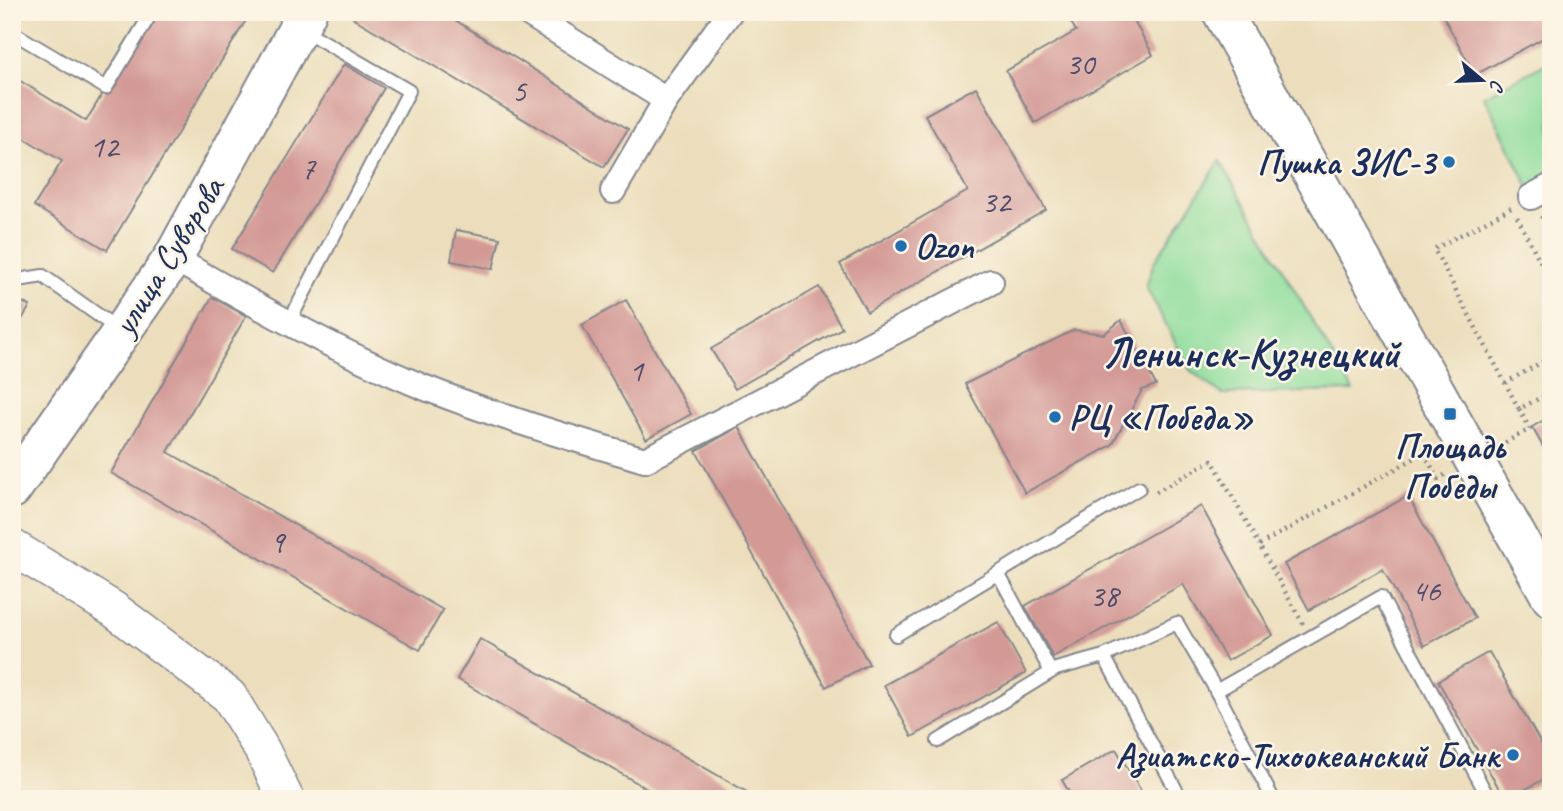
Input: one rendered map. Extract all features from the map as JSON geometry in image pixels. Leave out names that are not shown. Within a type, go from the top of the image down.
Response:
[{"type":"main road","points":[[1222,12],[1551,597]]},
{"type":"main road","name":"улица Суворова","points":[[12,489],[173,258],[302,19]]},
{"type":"street","points":[[526,12],[666,100]]},
{"type":"street","points":[[613,191],[666,100],[730,12]]},
{"type":"street","points":[[173,258],[288,324],[422,386],[540,430],[645,460],[991,282]]},
{"type":"street","points":[[12,547],[113,609],[229,696],[262,750],[286,799]]},
{"type":"lane","points":[[12,32],[106,88],[152,12]]},
{"type":"lane","points":[[288,324],[408,91],[302,19]]},
{"type":"lane","points":[[12,281],[43,276],[122,332]]},
{"type":"lane","points":[[896,635],[1139,488]]},
{"type":"lane","points":[[998,573],[1051,672]]},
{"type":"lane","points":[[1216,691],[1381,597],[1489,799]]},
{"type":"lane","points":[[938,741],[1051,672],[1104,656],[1177,623],[1273,799]]},
{"type":"lane","points":[[1104,656],[1181,799]]},
{"type":"path","points":[[1259,545],[1424,453],[1438,479],[1530,429],[1434,248],[1531,197],[1551,282]]},
{"type":"path","points":[[1505,383],[1551,357]]},
{"type":"path","points":[[1519,409],[1551,392]]},
{"type":"path","points":[[1139,488],[1145,498],[1212,460],[1311,637]]},
{"type":"green space","points":[[1551,61],[1551,197],[1537,204],[1484,96]]},
{"type":"green space","points":[[1220,161],[1353,391],[1222,394],[1190,370],[1146,287],[1154,262]]},
{"type":"building","points":[[152,12],[251,12],[107,250],[34,206],[62,161],[12,131],[12,76],[86,121]]},
{"type":"building","points":[[357,12],[429,12],[427,16],[447,15],[628,129],[604,167],[353,18]]},
{"type":"building","points":[[1065,12],[1129,12],[1153,55],[1035,123],[1006,71],[1076,31]]},
{"type":"building","points":[[1441,12],[1551,12],[1551,34],[1475,75]]},
{"type":"building","points":[[344,64],[384,88],[273,273],[232,249]]},
{"type":"building","points":[[976,87],[1046,210],[867,312],[840,264],[968,191],[925,115]]},
{"type":"building","points":[[456,230],[500,238],[493,269],[451,261]]},
{"type":"building","points":[[819,287],[842,328],[735,389],[711,349]]},
{"type":"building","points":[[12,297],[30,306],[12,336]]},
{"type":"building","points":[[212,297],[246,316],[168,452],[443,610],[420,650],[111,473]]},
{"type":"building","points":[[626,300],[691,414],[646,439],[582,325]]},
{"type":"building","name":"РЦ «Победа»","points":[[1121,320],[1156,385],[1142,390],[1112,445],[1025,493],[965,384],[1074,330],[1104,334]]},
{"type":"building","points":[[1551,416],[1551,461],[1532,427]]},
{"type":"building","points":[[739,427],[869,664],[826,687],[696,451]]},
{"type":"building","points":[[1408,496],[1475,618],[1424,646],[1383,569],[1309,610],[1284,564]]},
{"type":"building","points":[[1201,506],[1273,635],[1227,661],[1183,584],[1053,657],[1025,606]]},
{"type":"building","points":[[998,622],[1026,673],[912,737],[884,685]]},
{"type":"building","points":[[480,639],[759,799],[665,799],[457,679]]},
{"type":"building","points":[[1489,652],[1551,761],[1551,775],[1508,799],[1505,799],[1438,681]]},
{"type":"building","points":[[1116,749],[1146,799],[1073,799],[1062,780]]},
{"type":"place","name":"Пушка ЗИС-3","points":[[1449,162]]},
{"type":"place","name":"Ozon","points":[[901,246]]},
{"type":"place","name":"Площадь Победы","points":[[1450,414]]},
{"type":"place","name":"РЦ «Победа»","points":[[1055,417]]},
{"type":"place","name":"Азиатско-Тихоокеанский Банк","points":[[1513,755]]},
{"type":"district","name":"Ленинск-Кузнецкий","points":[[1251,353]]}]
